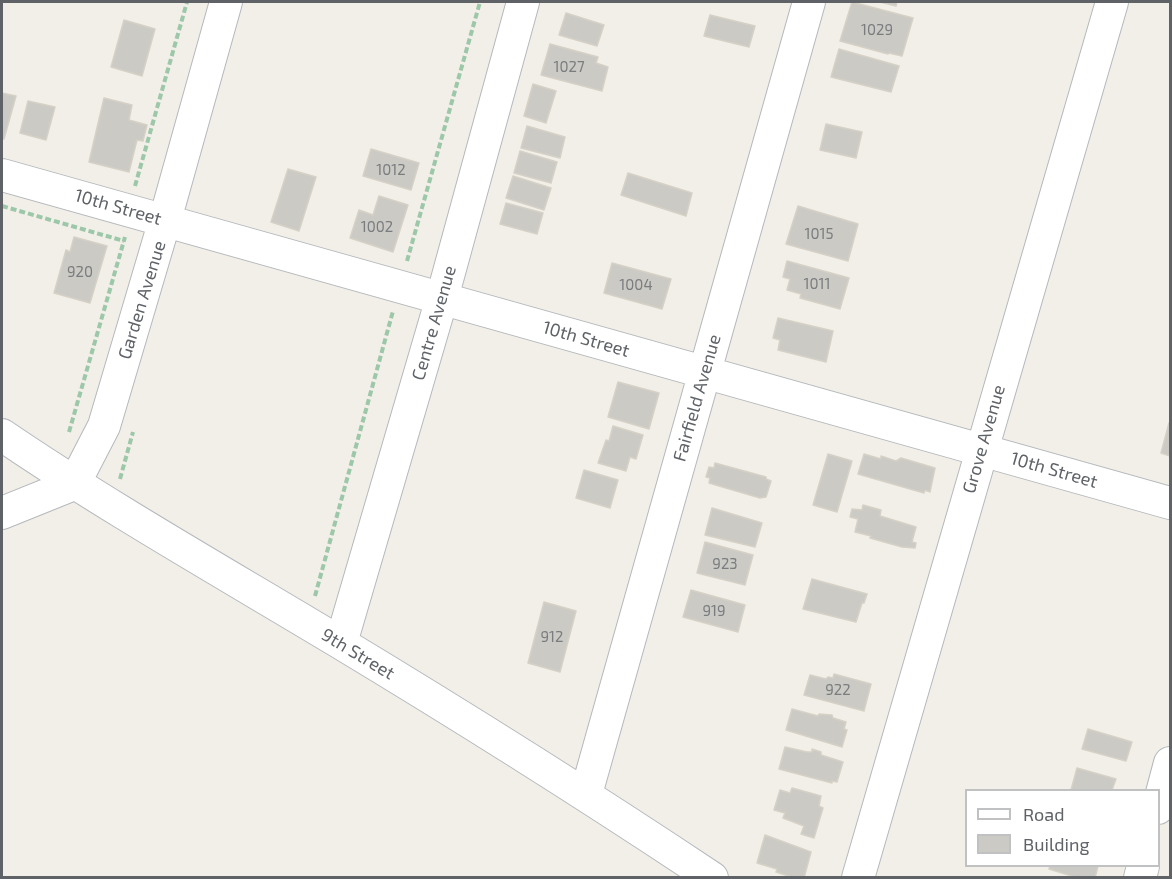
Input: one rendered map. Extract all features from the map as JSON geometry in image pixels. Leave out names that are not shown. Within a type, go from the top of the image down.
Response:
[{"type":"street","name":"Garden Avenue","points":[[74,484],[104,426],[226,2]]},
{"type":"street","name":"Centre Avenue","points":[[341,643],[442,298],[523,2]]},
{"type":"street","name":"Fairfield Avenue","points":[[586,794],[808,2]]},
{"type":"street","name":"Grove Avenue","points":[[858,878],[1112,2]]},
{"type":"street","name":"10th Street","points":[[2,175],[1170,503]]},
{"type":"street","name":"9th Street","points":[[2,435],[74,484],[341,643],[586,794],[711,878]]},
{"type":"street","points":[[2,513],[74,484]]},
{"type":"street","points":[[1160,801],[1170,764]]},
{"type":"path","points":[[314,600],[480,2]]},
{"type":"path","points":[[2,206],[124,241]]},
{"type":"path","points":[[117,489],[136,421]]},
{"type":"building","points":[[852,2],[913,18],[902,56],[840,41]]},
{"type":"building","points":[[880,2],[897,2],[896,6]]},
{"type":"building","points":[[566,13],[604,25],[597,46],[559,35]]},
{"type":"building","points":[[710,15],[755,26],[749,47],[704,36]]},
{"type":"building","points":[[124,20],[155,29],[142,76],[111,67]]},
{"type":"building","points":[[550,44],[598,57],[596,63],[608,67],[602,91],[541,75]]},
{"type":"building","points":[[839,49],[899,66],[891,92],[831,77]]},
{"type":"building","points":[[533,84],[556,91],[546,123],[524,116]]},
{"type":"building","points":[[2,93],[16,96],[4,139],[2,139]]},
{"type":"building","points":[[104,98],[132,105],[129,120],[147,125],[143,141],[137,140],[129,172],[89,162]]},
{"type":"building","points":[[28,101],[55,107],[46,140],[20,133]]},
{"type":"building","points":[[826,124],[862,132],[856,158],[820,150]]},
{"type":"building","points":[[527,126],[565,137],[560,158],[521,148]]},
{"type":"building","points":[[371,149],[419,163],[411,190],[363,176]]},
{"type":"building","points":[[520,151],[557,162],[551,183],[514,173]]},
{"type":"building","points":[[288,169],[316,177],[299,231],[271,222]]},
{"type":"building","points":[[628,173],[692,193],[686,216],[621,195]]},
{"type":"building","points":[[513,176],[551,188],[544,210],[506,198]]},
{"type":"building","points":[[379,196],[408,205],[393,252],[350,238],[359,210],[373,215]]},
{"type":"building","points":[[506,203],[543,213],[537,234],[500,224]]},
{"type":"building","points":[[798,206],[858,224],[848,261],[786,244]]},
{"type":"building","points":[[74,237],[107,246],[90,303],[54,293],[66,250],[70,252]]},
{"type":"building","points":[[787,261],[849,278],[840,309],[800,298],[801,294],[787,290],[790,279],[783,277]]},
{"type":"building","points":[[612,263],[671,279],[662,309],[604,293]]},
{"type":"building","points":[[778,318],[833,331],[826,362],[778,350],[780,340],[773,338]]},
{"type":"building","points":[[618,382],[659,393],[649,429],[608,417]]},
{"type":"building","points":[[1170,424],[1170,456],[1161,453]]},
{"type":"building","points":[[613,426],[643,435],[636,459],[630,457],[626,471],[598,463],[606,440],[609,441]]},
{"type":"building","points":[[828,454],[852,461],[837,512],[813,505]]},
{"type":"building","points":[[864,454],[896,461],[901,458],[935,468],[930,492],[925,490],[924,493],[858,474]]},
{"type":"building","points":[[715,463],[766,477],[771,481],[766,497],[760,498],[709,483],[710,478],[706,477],[709,467],[714,468]]},
{"type":"building","points":[[584,470],[618,480],[610,508],[576,498]]},
{"type":"building","points":[[863,505],[881,510],[880,516],[916,527],[912,542],[916,543],[915,548],[902,547],[855,532],[858,519],[850,517],[852,509],[862,510]]},
{"type":"building","points":[[712,508],[762,523],[755,547],[705,535]]},
{"type":"building","points":[[705,542],[753,555],[745,585],[697,573]]},
{"type":"building","points":[[812,579],[867,594],[856,622],[803,609]]},
{"type":"building","points":[[691,590],[745,605],[738,632],[683,617]]},
{"type":"building","points":[[544,602],[576,611],[560,672],[528,663]]},
{"type":"building","points":[[834,674],[871,684],[864,711],[804,695],[810,675],[826,679],[833,678]]},
{"type":"building","points":[[792,709],[818,716],[819,714],[832,715],[833,718],[846,722],[844,729],[847,730],[842,747],[786,730]]},
{"type":"building","points":[[1088,729],[1132,742],[1126,761],[1082,749]]},
{"type":"building","points":[[785,747],[807,752],[812,752],[812,749],[821,752],[821,755],[843,762],[837,782],[832,781],[832,783],[779,769]]},
{"type":"building","points":[[1077,768],[1116,779],[1112,789],[1071,789]]},
{"type":"building","points":[[792,788],[821,796],[819,806],[823,808],[814,838],[801,834],[804,826],[783,818],[785,813],[774,810],[780,790],[790,793]]},
{"type":"building","points":[[765,835],[811,852],[804,878],[795,878],[776,872],[777,869],[757,863]]},
{"type":"building","points":[[1050,867],[1098,867],[1095,878],[1078,878],[1049,869]]}]
